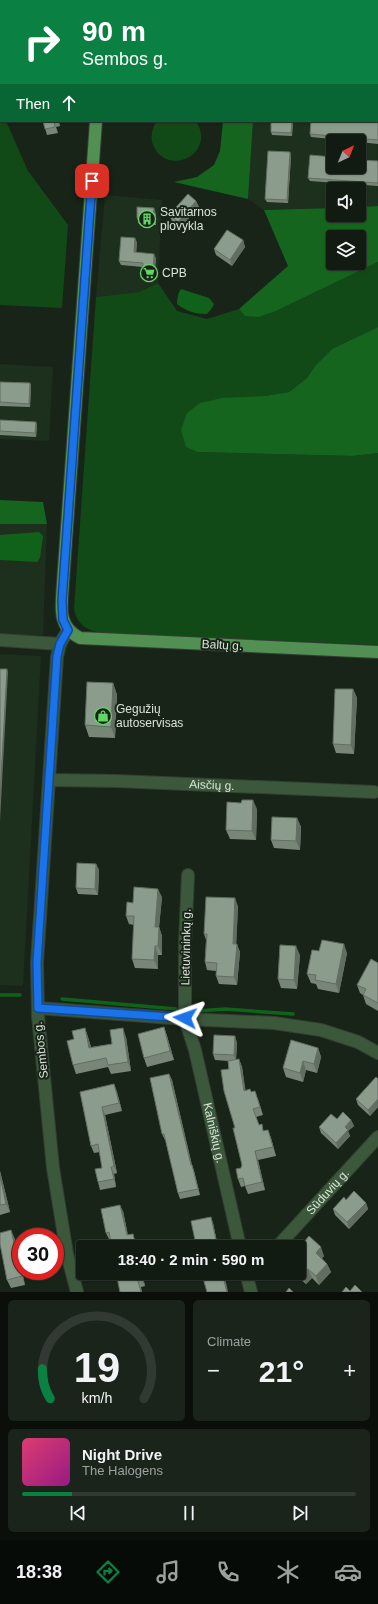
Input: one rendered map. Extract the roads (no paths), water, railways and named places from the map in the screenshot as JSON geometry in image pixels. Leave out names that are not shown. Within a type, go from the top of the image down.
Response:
[{"type":"main road","points":[[68,630],[63,620],[62,601],[96,122]]},
{"type":"main road","name":"Baltų g.","points":[[68,630],[80,638],[378,652]]},
{"type":"street","name":"Sembos g.","points":[[68,630],[60,644],[57,656],[37,963],[38,1008],[53,1168],[67,1254],[77,1292]]},
{"type":"street","points":[[0,640],[60,644]]},
{"type":"street","name":"Aisčių g.","points":[[49,780],[117,781],[374,792]]},
{"type":"street","name":"Lietuvininkų g.","points":[[185,1018],[185,943],[188,875]]},
{"type":"street","points":[[38,1008],[274,1023],[321,1030],[358,1042],[378,1053]]},
{"type":"street","name":"Kalniškių g.","points":[[185,1018],[195,1050],[238,1240]]},
{"type":"street","name":"Sūduvių g.","points":[[283,1240],[378,1137]]},
{"type":"street","points":[[247,1280],[250,1292]]},
{"type":"waterway","points":[[0,995],[20,995]]},
{"type":"waterway","points":[[62,999],[176,1009]]},
{"type":"waterway","points":[[197,1011],[225,1009],[293,1014]]},
{"type":"place","name":"Savitarnos plovykla","points":[[147,219]]},
{"type":"place","name":"CPB","points":[[149,273]]},
{"type":"place","name":"Gegužių autoservisas","points":[[103,716]]}]
